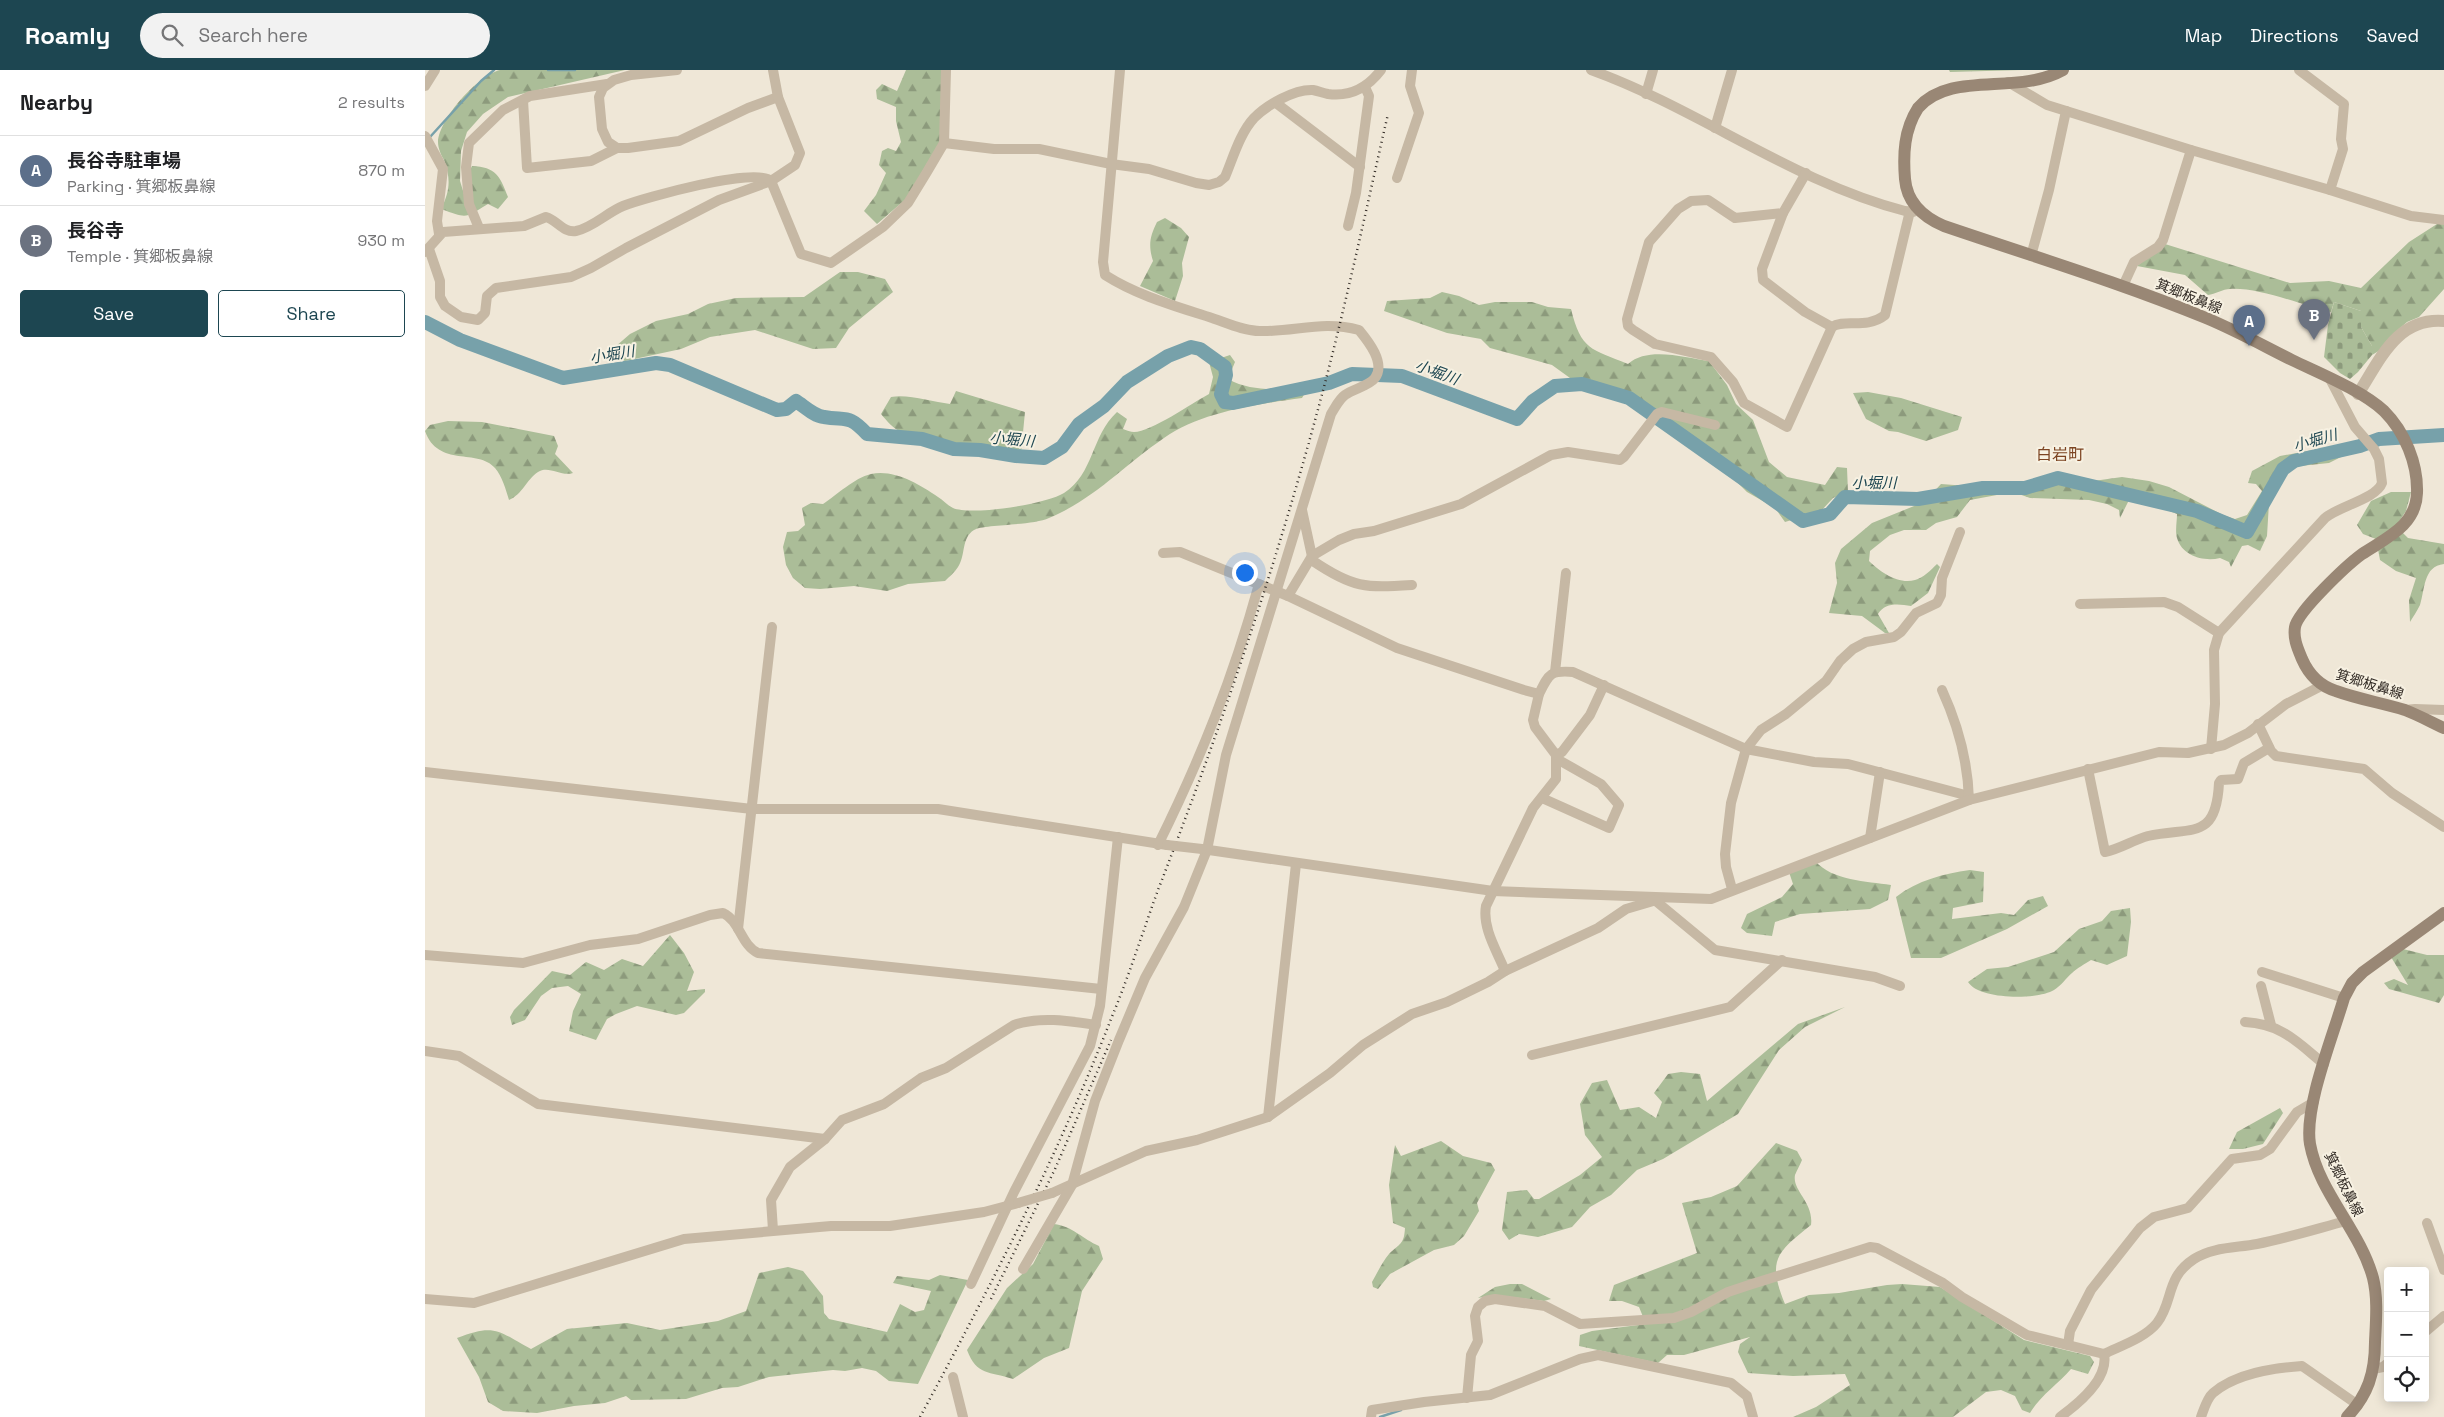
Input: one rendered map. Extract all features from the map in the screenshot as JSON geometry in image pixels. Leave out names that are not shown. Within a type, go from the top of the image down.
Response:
[{"type":"main road","name":"箕郷板鼻線","points":[[2063,70],[2047,78],[2005,80],[1960,79],[1944,84],[1930,93],[1921,103],[1909,127],[1904,158],[1905,182],[1913,209],[1944,226],[2123,286],[2208,319],[2330,379],[2377,405],[2400,430],[2415,468],[2417,499],[2410,517],[2403,526],[2353,561],[2305,608],[2294,630],[2297,647],[2305,667],[2323,685],[2338,692],[2405,710],[2444,728]]},
{"type":"main road","name":"箕郷板鼻線","points":[[2347,1417],[2358,1405],[2371,1382],[2376,1310],[2374,1286],[2368,1265],[2320,1175],[2313,1156],[2309,1133],[2314,1102],[2343,998],[2352,983],[2363,972],[2444,913]]},
{"type":"street","points":[[425,86],[435,70]]},
{"type":"street","points":[[479,228],[469,204],[466,167],[469,143],[503,110],[530,96],[607,84],[631,76],[677,70]]},
{"type":"street","points":[[773,70],[778,97],[800,153],[795,165],[771,181],[719,200],[571,277],[496,288],[487,296],[485,313],[479,320],[461,317],[445,306],[440,297],[440,281],[427,251],[439,234],[456,229],[524,226],[546,217],[555,220],[565,230],[574,231],[624,206],[723,180],[763,177],[771,181],[801,254],[831,263],[883,227],[908,203],[944,143],[946,70]]},
{"type":"street","points":[[1023,1269],[1072,1185],[1095,1101],[1119,1040],[1145,978],[1184,907],[1204,850],[1222,770],[1331,414],[1344,396],[1375,378],[1379,368],[1377,358],[1369,342],[1359,330],[1326,324],[1276,330],[1249,330],[1153,298],[1120,284],[1105,275],[1103,262],[1120,70]]},
{"type":"street","points":[[944,143],[994,149],[1039,149],[1111,164],[1149,168],[1196,183],[1209,185],[1219,182],[1225,177],[1248,126],[1255,117],[1276,103],[1301,91],[1313,90],[1338,95],[1365,87],[1381,70]]},
{"type":"street","points":[[1397,178],[1419,117],[1410,86],[1412,70]]},
{"type":"street","points":[[1591,70],[1646,94],[1869,202],[1913,209],[1885,315],[1868,324],[1836,324],[1831,327],[1787,427],[1744,403],[1733,382],[1711,357],[1655,344],[1628,326],[1627,319],[1649,242],[1678,209],[1691,201],[1708,200],[1735,218],[1783,213]]},
{"type":"street","points":[[1646,94],[1653,70]]},
{"type":"street","points":[[1715,128],[1733,70]]},
{"type":"street","points":[[2299,70],[2344,104],[2341,139],[2343,149],[2330,190]]},
{"type":"street","points":[[2005,80],[2047,105],[2411,216],[2444,220]]},
{"type":"street","points":[[607,84],[599,97],[602,129],[609,142],[617,148]]},
{"type":"street","points":[[1348,226],[1360,166],[1369,96],[1365,87]]},
{"type":"street","points":[[523,100],[527,168],[591,161],[617,148],[679,141],[748,108],[778,97]]},
{"type":"street","points":[[1276,103],[1360,166]]},
{"type":"street","points":[[2031,256],[2049,190],[2066,111]]},
{"type":"street","points":[[427,140],[443,169],[437,221],[439,234]]},
{"type":"street","points":[[2123,286],[2133,262],[2158,247],[2163,240],[2191,150]]},
{"type":"street","points":[[1806,173],[1783,213],[1762,269],[1763,280],[1805,312],[1831,327]]},
{"type":"street","points":[[2358,394],[2390,344],[2401,334],[2412,325],[2423,322],[2444,321]]},
{"type":"street","points":[[2211,749],[2215,704],[2214,650],[2219,633],[2333,511],[2380,488],[2382,483],[2379,459],[2374,449],[2355,427],[2330,379]]},
{"type":"street","points":[[1288,596],[1312,556],[1339,540],[1354,534],[1375,531],[1461,504],[1551,455],[1568,452],[1620,460],[1657,414],[1662,412],[1715,425]]},
{"type":"street","points":[[1301,509],[1313,561],[1341,580],[1374,588],[1412,585]]},
{"type":"street","points":[[1732,889],[1726,867],[1725,854],[1731,802],[1746,749],[1761,730],[1786,714],[1825,681],[1840,661],[1853,649],[1866,642],[1894,637],[1901,632],[1916,613],[1937,603],[1941,596],[1941,578],[1961,532]]},
{"type":"street","points":[[1163,553],[1180,552],[1288,596],[1397,648],[1539,694]]},
{"type":"street","points":[[1542,798],[1609,828],[1619,805],[1601,784],[1557,757],[1535,727],[1533,720],[1539,694],[1545,682],[1555,672],[1566,573]]},
{"type":"street","points":[[1162,845],[1194,772],[1223,698],[1259,584]]},
{"type":"street","points":[[2080,604],[2164,602],[2178,607],[2219,633]]},
{"type":"street","points":[[738,929],[772,627]]},
{"type":"street","points":[[1555,672],[1573,672],[1746,749],[1814,762],[1848,764],[1969,798]]},
{"type":"street","points":[[1505,971],[1489,933],[1485,914],[1493,891],[1533,808],[1556,779],[1557,757],[1590,715],[1605,685]]},
{"type":"street","points":[[425,772],[752,809],[938,809],[1162,845],[1493,891],[1659,899],[1711,899],[1732,889],[1870,838],[1969,798],[2159,752],[2188,753],[2211,749],[2240,737],[2286,704],[2323,685]]},
{"type":"street","points":[[1942,690],[1953,714],[1961,743],[1969,798]]},
{"type":"street","points":[[2405,710],[2415,708],[2444,710]]},
{"type":"street","points":[[2258,724],[2269,748],[2276,756],[2364,770],[2392,793],[2444,826]]},
{"type":"street","points":[[2087,770],[2105,852],[2150,836],[2194,830],[2207,824],[2214,814],[2221,780],[2238,779],[2244,762],[2269,748]]},
{"type":"street","points":[[1870,838],[1880,772]]},
{"type":"street","points":[[971,1284],[1013,1205],[1075,1078],[1090,1046],[1097,1025],[1118,837]]},
{"type":"street","points":[[1268,1117],[1296,864]]},
{"type":"street","points":[[1659,899],[1715,950],[1875,977],[1900,986]]},
{"type":"street","points":[[425,1299],[473,1303],[684,1239],[831,1226],[891,1226],[984,1212],[1052,1193],[1122,1160],[1146,1151],[1197,1140],[1268,1117],[1330,1073],[1377,1036],[1412,1014],[1447,1002],[1505,971],[1599,928],[1626,909],[1659,899]]},
{"type":"street","points":[[425,955],[523,963],[590,945],[654,935],[718,913],[729,916],[752,950],[758,953],[1101,989]]},
{"type":"street","points":[[1532,1055],[1730,1007],[1782,960]]},
{"type":"street","points":[[2262,972],[2343,998]]},
{"type":"street","points":[[2261,986],[2271,1025]]},
{"type":"street","points":[[773,1230],[771,1200],[790,1167],[825,1139],[842,1120],[884,1104],[921,1078],[946,1068],[1014,1025],[1061,1020],[1097,1025]]},
{"type":"street","points":[[2245,1022],[2271,1025],[2290,1036],[2324,1064]]},
{"type":"street","points":[[425,1051],[459,1056],[537,1104],[825,1139]]},
{"type":"street","points":[[2068,1345],[2070,1331],[2091,1290],[2140,1228],[2154,1217],[2187,1208],[2232,1159],[2260,1155],[2270,1149],[2297,1112],[2314,1102]]},
{"type":"street","points":[[1467,1398],[1471,1355],[1478,1341],[1475,1316],[1479,1307],[1485,1301],[1495,1299],[1545,1306],[1579,1324],[1674,1318],[1691,1312],[1742,1287],[1870,1247],[1877,1248],[1943,1283],[1962,1297],[2027,1335],[2104,1354],[2127,1343],[2156,1324],[2164,1311],[2172,1282],[2183,1268],[2195,1258],[2210,1251],[2256,1244],[2346,1221]]},
{"type":"street","points":[[2427,1223],[2444,1270]]},
{"type":"street","points":[[2429,1329],[2444,1316]]},
{"type":"street","points":[[2060,1417],[2096,1383],[2102,1370],[2104,1354]]},
{"type":"street","points":[[1371,1417],[1371,1410],[1490,1395],[1580,1360],[1598,1356],[1731,1384],[1747,1396],[1753,1417]]},
{"type":"street","points":[[2201,1417],[2213,1393],[2233,1380],[2243,1376],[2302,1366],[2358,1405]]},
{"type":"street","points":[[2373,1369],[2384,1366]]},
{"type":"street","points":[[953,1377],[963,1417]]},
{"type":"green space","points":[[500,70],[625,70],[508,97],[483,114],[467,132],[461,151],[460,181],[464,194],[466,178],[472,166],[487,168],[499,178],[508,197],[498,209],[488,204],[466,216],[441,209],[448,191],[449,179],[438,142],[440,133],[452,110],[461,99],[481,80]]},
{"type":"green space","points":[[906,70],[941,70],[941,140],[906,199],[877,224],[864,211],[876,195],[886,173],[879,165],[882,151],[888,148],[896,151],[901,142],[896,121],[896,107],[877,99],[876,90],[882,84],[897,91]]},
{"type":"green space","points":[[1949,70],[2023,70],[1950,72]]},
{"type":"green space","points":[[1165,218],[1181,228],[1189,237],[1182,263],[1183,276],[1175,301],[1140,286],[1153,261],[1150,245],[1153,232],[1157,222]]},
{"type":"green space","points":[[2437,224],[2444,224],[2444,289],[2419,317],[2407,322],[2389,338],[2382,349],[2372,355],[2372,346],[2361,327],[2361,311],[2334,302],[2331,312],[2241,289],[2227,289],[2208,295],[2185,275],[2137,266],[2165,244],[2290,283],[2329,281],[2361,288],[2409,242]]},
{"type":"green space","points":[[840,272],[858,272],[885,279],[893,292],[849,328],[836,348],[813,349],[755,330],[710,337],[681,349],[625,361],[608,353],[630,334],[656,321],[688,314],[708,304],[736,298],[804,297]]},
{"type":"green space","points":[[1442,292],[1459,296],[1479,305],[1495,302],[1532,302],[1548,307],[1571,309],[1579,333],[1589,346],[1596,351],[1628,364],[1636,359],[1656,354],[1709,361],[1727,385],[1736,404],[1753,420],[1769,462],[1787,477],[1825,485],[1837,467],[1847,468],[1848,492],[1833,498],[1821,511],[1785,522],[1775,508],[1747,492],[1737,482],[1730,466],[1629,396],[1570,378],[1552,365],[1490,348],[1481,339],[1447,333],[1384,311],[1387,301],[1430,298]]},
{"type":"green space","points":[[2334,302],[2361,311],[2361,327],[2372,346],[2372,355],[2350,379],[2340,373],[2324,357],[2328,325]]},
{"type":"green space","points":[[1230,355],[1235,362],[1228,379],[1256,388],[1305,393],[1302,398],[1230,411],[1179,429],[1149,449],[1081,501],[1049,518],[1041,521],[974,530],[967,537],[958,567],[945,581],[908,584],[887,591],[854,586],[820,589],[805,588],[793,578],[786,565],[783,547],[787,532],[798,531],[805,525],[802,508],[811,503],[823,504],[852,483],[871,474],[889,474],[906,479],[931,492],[953,508],[963,510],[976,511],[1009,508],[1042,501],[1064,493],[1081,476],[1102,432],[1117,412],[1127,419],[1123,429],[1131,432],[1141,431],[1161,422],[1209,394],[1213,377],[1209,362]]},
{"type":"green space","points":[[956,391],[1025,412],[1021,453],[916,436],[896,429],[881,414],[891,397],[913,397],[950,404]]},
{"type":"green space","points":[[1868,392],[1901,398],[1962,417],[1958,430],[1926,441],[1889,431],[1866,419],[1853,393]]},
{"type":"green space","points":[[448,421],[482,422],[554,436],[558,446],[555,454],[573,473],[564,474],[551,470],[542,470],[534,475],[518,494],[509,500],[500,475],[488,462],[448,454],[439,450],[431,442],[425,431],[430,425]]},
{"type":"green space","points":[[2345,444],[2353,446],[2349,453],[2329,463],[2300,466],[2287,471],[2269,503],[2267,536],[2260,551],[2248,545],[2242,546],[2231,567],[2229,562],[2220,558],[2207,559],[2189,553],[2177,538],[2177,514],[2131,496],[2120,518],[2119,510],[2107,504],[2089,500],[2030,498],[2013,492],[1970,500],[1957,517],[1936,523],[1926,530],[1904,530],[1890,535],[1870,551],[1869,561],[1873,565],[1890,577],[1903,581],[1918,579],[1937,564],[1940,567],[1928,593],[1911,606],[1893,605],[1884,607],[1881,610],[1878,614],[1889,633],[1885,633],[1862,616],[1829,613],[1837,583],[1835,563],[1841,549],[1872,523],[1924,502],[1941,484],[1981,487],[2014,485],[2039,479],[2079,483],[2122,477],[2149,481],[2169,487],[2223,515],[2235,519],[2247,515],[2262,491],[2256,484],[2248,483],[2252,471],[2280,456]]},
{"type":"green space","points":[[2391,492],[2411,492],[2406,511],[2396,526],[2408,538],[2444,544],[2444,564],[2432,569],[2428,574],[2420,605],[2410,622],[2409,600],[2416,578],[2396,571],[2380,560],[2376,539],[2363,534],[2357,525],[2371,501]]},
{"type":"green space","points":[[1815,861],[1822,868],[1840,876],[1891,885],[1888,900],[1870,909],[1800,914],[1775,922],[1772,936],[1747,933],[1741,928],[1747,914],[1782,897],[1793,884],[1789,872]]},
{"type":"green space","points":[[1970,870],[1984,872],[1983,902],[1953,908],[1952,919],[2001,913],[2014,915],[2028,900],[2043,896],[2048,906],[2007,929],[1941,958],[1911,958],[1896,897],[1922,882]]},
{"type":"green space","points":[[2130,908],[2131,922],[2127,956],[2107,965],[2091,960],[2074,971],[2054,990],[2035,996],[1996,995],[1974,988],[1968,982],[1987,969],[2008,967],[2054,952],[2079,929],[2102,921],[2111,911]]},
{"type":"green space","points":[[670,935],[684,953],[694,972],[687,991],[705,989],[705,992],[684,1013],[676,1015],[637,1006],[607,1019],[596,1040],[569,1031],[573,1011],[581,994],[568,986],[552,988],[541,996],[525,1020],[512,1025],[510,1017],[514,1010],[552,971],[570,975],[586,962],[604,970],[622,959],[643,966]]},
{"type":"green space","points":[[2399,948],[2427,955],[2444,955],[2444,995],[2439,1003],[2389,989],[2384,983],[2394,979],[2408,985],[2391,957]]},
{"type":"green space","points":[[1845,1007],[1805,1027],[1779,1050],[1738,1114],[1663,1159],[1637,1170],[1611,1195],[1590,1207],[1572,1227],[1538,1237],[1519,1234],[1509,1240],[1502,1230],[1507,1192],[1527,1190],[1534,1199],[1539,1199],[1580,1175],[1602,1157],[1585,1135],[1580,1104],[1592,1083],[1607,1080],[1620,1110],[1639,1107],[1656,1118],[1662,1102],[1654,1093],[1668,1074],[1681,1072],[1700,1074],[1707,1101],[1798,1024]]},
{"type":"green space","points":[[2280,1108],[2283,1113],[2263,1144],[2243,1149],[2229,1149],[2237,1132]]},
{"type":"green space","points":[[1441,1141],[1463,1156],[1491,1163],[1495,1170],[1477,1203],[1479,1211],[1464,1236],[1454,1245],[1434,1250],[1390,1274],[1378,1289],[1373,1287],[1372,1282],[1380,1267],[1404,1238],[1405,1228],[1393,1223],[1389,1185],[1395,1145],[1401,1156]]},
{"type":"green space","points":[[1776,1143],[1797,1151],[1802,1160],[1795,1175],[1795,1181],[1811,1217],[1811,1225],[1790,1243],[1778,1258],[1776,1267],[1777,1277],[1785,1304],[1809,1295],[1839,1293],[1887,1285],[1902,1284],[1940,1287],[2024,1340],[2090,1356],[2094,1362],[2088,1374],[2071,1369],[2039,1401],[2030,1413],[2022,1410],[2015,1396],[2001,1390],[1986,1392],[1953,1417],[1793,1417],[1816,1407],[1850,1385],[1845,1374],[1793,1376],[1748,1373],[1738,1352],[1740,1344],[1750,1337],[1684,1355],[1667,1355],[1658,1363],[1579,1346],[1580,1335],[1592,1331],[1646,1324],[1639,1307],[1622,1301],[1609,1301],[1614,1285],[1697,1253],[1682,1203],[1711,1197],[1737,1186]]},
{"type":"green space","points":[[1054,1224],[1072,1230],[1099,1246],[1103,1259],[1082,1291],[1069,1348],[1044,1358],[1013,1379],[985,1371],[975,1364],[967,1350],[1007,1288],[1033,1264]]},
{"type":"green space","points":[[788,1267],[803,1271],[823,1296],[824,1313],[829,1319],[887,1332],[900,1304],[915,1312],[924,1310],[931,1291],[893,1283],[897,1276],[929,1280],[940,1275],[968,1280],[918,1384],[889,1381],[876,1371],[862,1368],[769,1377],[738,1387],[722,1388],[686,1399],[631,1400],[626,1396],[605,1403],[574,1406],[537,1413],[503,1411],[488,1402],[479,1377],[457,1338],[480,1331],[496,1331],[531,1349],[567,1329],[627,1323],[660,1330],[718,1321],[746,1311],[759,1273]]},
{"type":"green space","points":[[1522,1284],[1551,1299],[1544,1301],[1494,1295],[1478,1298],[1495,1287]]},
{"type":"waterway","points":[[430,137],[481,81],[494,70]]},
{"type":"waterway","points":[[548,70],[575,70]]},
{"type":"waterway","name":"小堀川","points":[[425,322],[460,340],[563,378],[656,363],[670,365],[777,410],[786,409],[796,401],[820,416],[847,419],[855,423],[867,434],[922,439],[954,449],[980,450],[1044,458],[1062,447],[1079,424],[1104,406],[1127,382],[1168,356],[1191,347],[1200,349],[1225,367],[1226,375],[1221,394],[1225,402],[1233,403],[1329,383],[1352,374],[1402,376],[1517,419],[1533,401],[1555,386],[1582,384],[1629,398],[1803,521],[1830,514],[1845,497],[1918,499],[1983,488],[2025,488],[2058,478],[2197,511],[2247,532],[2283,469],[2294,461],[2360,446],[2379,439],[2444,435]]},
{"type":"waterway","points":[[1380,1417],[1401,1410]]},
{"type":"railway","points":[[920,1417],[998,1269],[1070,1117],[1131,968],[1224,713],[1282,534],[1317,413],[1354,264],[1388,114]]},
{"type":"railway","points":[[991,1299],[1055,1169],[1111,1040]]},
{"type":"place","name":"長谷寺","points":[[2314,340]]},
{"type":"place","name":"長谷寺駐車場","points":[[2249,346]]},
{"type":"district","name":"白岩町","points":[[2060,454]]}]
